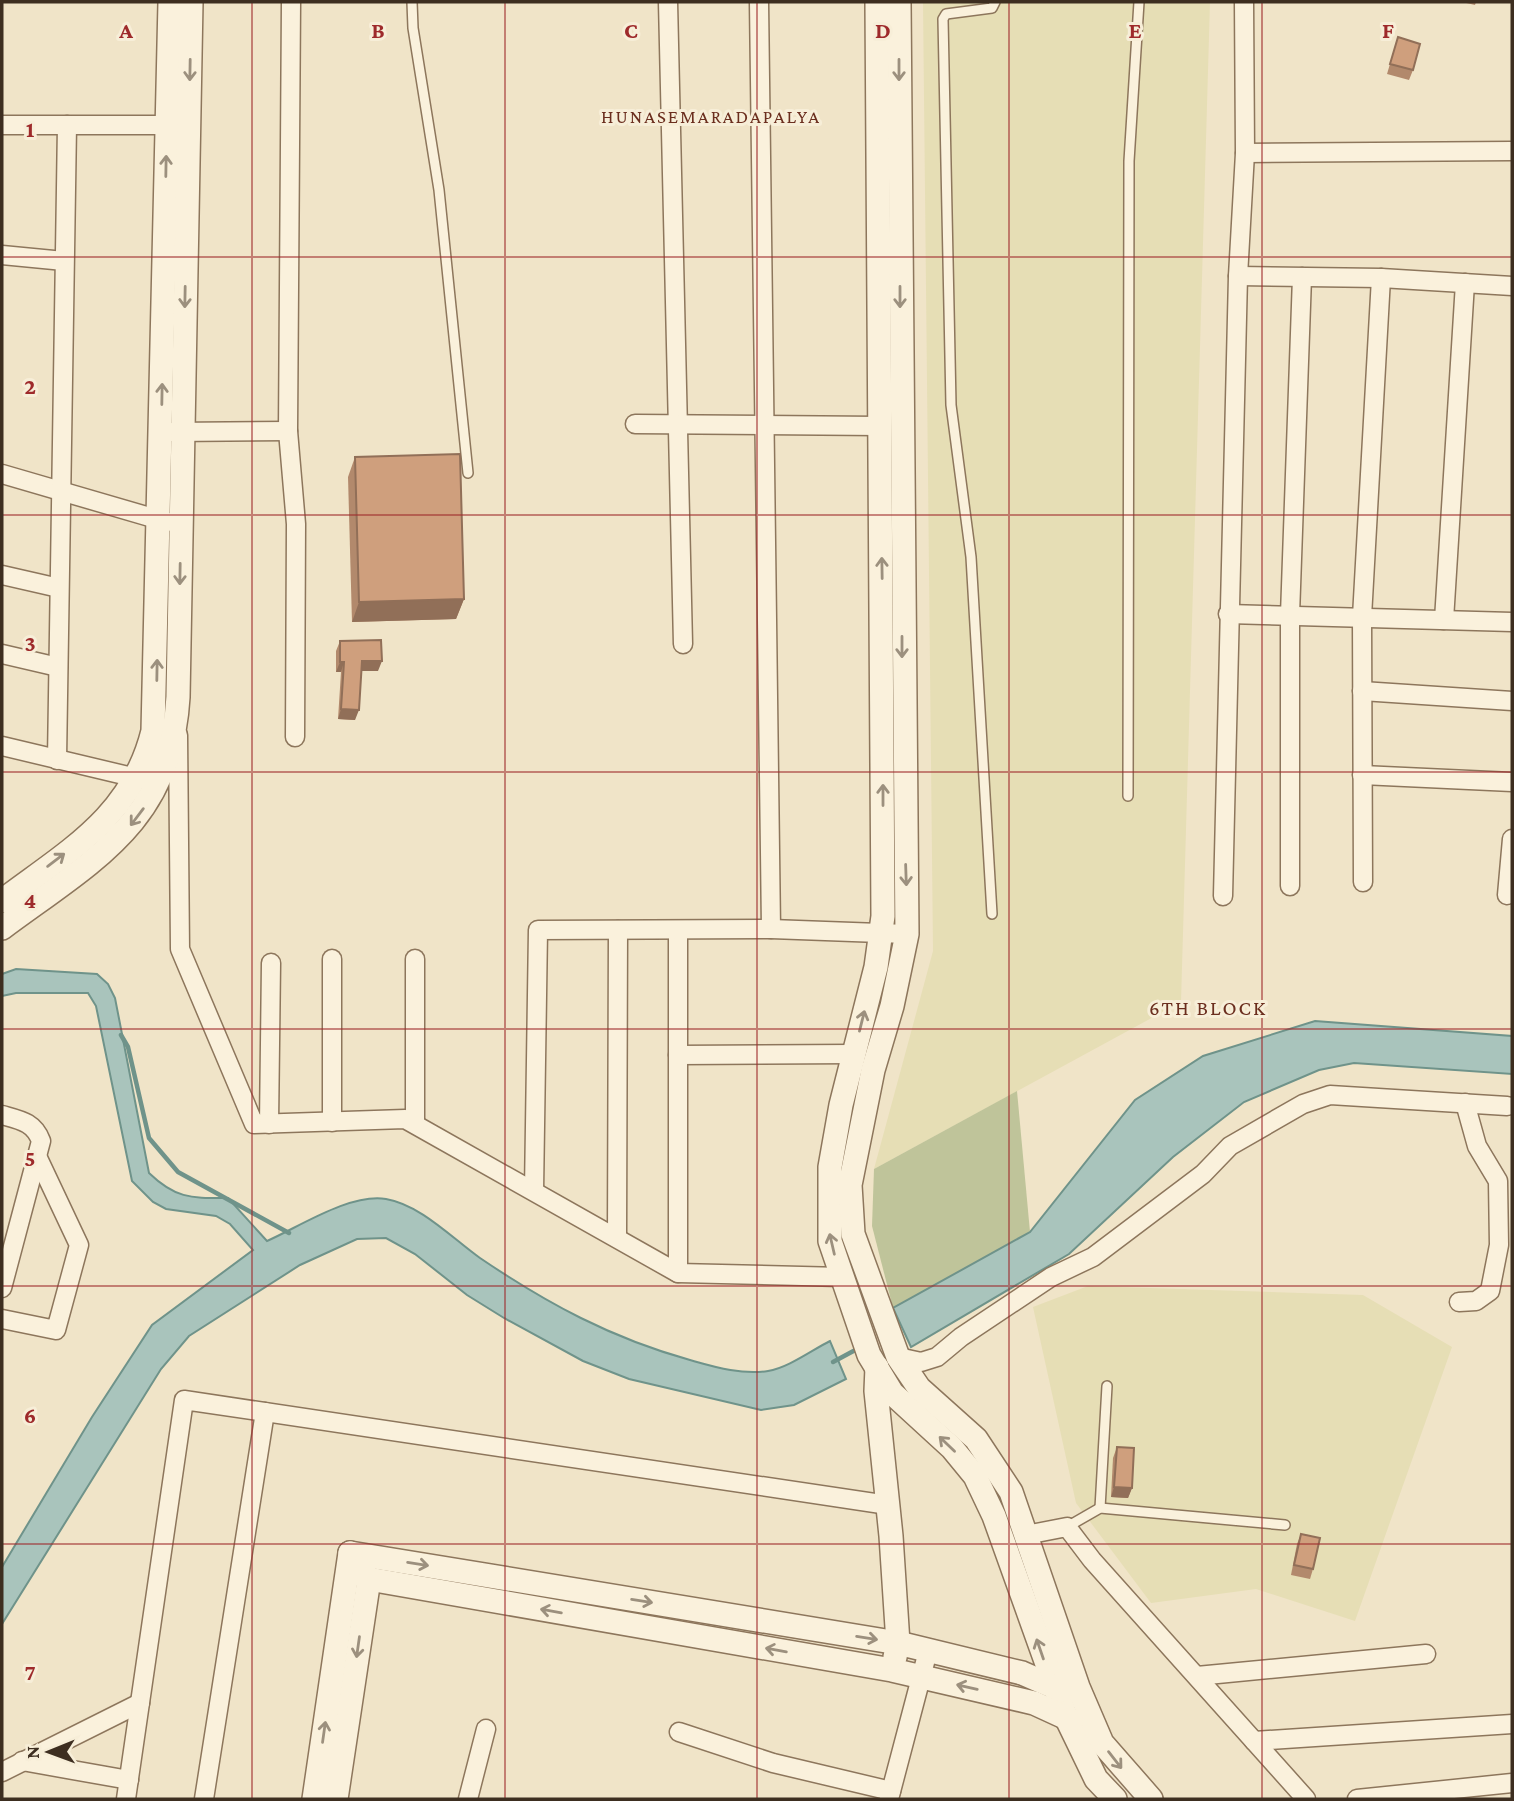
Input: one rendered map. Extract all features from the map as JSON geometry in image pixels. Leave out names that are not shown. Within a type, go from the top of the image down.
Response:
[{"type":"street","points":[[2,901],[97,829],[148,781],[149,747],[156,714],[170,522],[178,125],[170,2]]},
{"type":"street","points":[[178,125],[191,2]]},
{"type":"street","points":[[291,2],[288,431],[296,524],[295,737]]},
{"type":"street","points":[[668,2],[683,644]]},
{"type":"street","points":[[759,2],[771,929]]},
{"type":"street","points":[[877,2],[881,933],[841,1105],[830,1167],[830,1241],[876,1368],[892,1393],[952,1448],[975,1476],[994,1516],[1066,1717],[1096,1779],[1114,1799]]},
{"type":"street","points":[[899,2],[907,934],[892,1006],[873,1070],[850,1185],[853,1234],[891,1340],[919,1388],[976,1439],[1011,1492],[1099,1736],[1126,1773],[1150,1799]]},
{"type":"street","points":[[1223,896],[1238,276],[1245,153],[1244,2]]},
{"type":"street","points":[[2,125],[178,125]]},
{"type":"street","points":[[58,760],[67,125]]},
{"type":"street","points":[[1245,153],[1512,151]]},
{"type":"street","points":[[2,255],[64,261]]},
{"type":"street","points":[[1238,276],[1381,278],[1512,286]]},
{"type":"street","points":[[1290,886],[1290,615],[1302,277]]},
{"type":"street","points":[[1363,882],[1362,617],[1381,278]]},
{"type":"street","points":[[1444,620],[1465,283]]},
{"type":"street","points":[[635,424],[880,426]]},
{"type":"street","points":[[172,433],[288,431]]},
{"type":"street","points":[[2,474],[170,522]]},
{"type":"street","points":[[170,522],[178,697],[180,949],[254,1124],[405,1119],[678,1273],[842,1277]]},
{"type":"street","points":[[2,575],[59,588]]},
{"type":"street","points":[[1228,614],[1512,622]]},
{"type":"street","points":[[2,654],[58,667]]},
{"type":"street","points":[[1362,691],[1512,701]]},
{"type":"street","points":[[2,928],[112,846],[137,819],[148,781],[174,735],[178,697]]},
{"type":"street","points":[[2,746],[148,781]]},
{"type":"street","points":[[1362,775],[1512,782]]},
{"type":"street","points":[[1507,895],[1512,839]]},
{"type":"street","points":[[534,1191],[538,930],[771,929],[907,934]]},
{"type":"street","points":[[617,1238],[618,930]]},
{"type":"street","points":[[678,930],[678,1273]]},
{"type":"street","points":[[332,959],[332,1122]]},
{"type":"street","points":[[415,959],[415,1124]]},
{"type":"street","points":[[269,1124],[271,963]]},
{"type":"street","points":[[678,1055],[854,1054]]},
{"type":"street","points":[[891,1340],[921,1362],[937,1357],[1051,1277],[1093,1257],[1203,1174],[1230,1146],[1303,1104],[1330,1095],[1507,1106]]},
{"type":"street","points":[[1459,1302],[1476,1301],[1490,1291],[1499,1245],[1498,1181],[1478,1146],[1465,1104]]},
{"type":"street","points":[[2,1115],[27,1122],[37,1129],[41,1141],[2,1288]]},
{"type":"street","points":[[2,1319],[56,1330],[79,1245],[37,1156]]},
{"type":"street","points":[[891,1340],[876,1368],[876,1391],[898,1643],[892,1670]]},
{"type":"street","points":[[126,1799],[184,1400],[888,1505]]},
{"type":"street","points":[[204,1799],[265,1412]]},
{"type":"street","points":[[1026,1535],[1067,1527],[1092,1560],[1306,1799]]},
{"type":"street","points":[[350,1553],[898,1643],[1022,1673],[1085,1703]]},
{"type":"street","points":[[350,1553],[369,1579],[892,1670],[1034,1703],[1099,1736]]},
{"type":"street","points":[[314,1799],[350,1553]]},
{"type":"street","points":[[336,1799],[369,1579]]},
{"type":"street","points":[[678,1732],[773,1763],[890,1795],[928,1651]]},
{"type":"street","points":[[1197,1676],[1426,1654]]},
{"type":"street","points":[[2,1772],[140,1703]]},
{"type":"street","points":[[1254,1741],[1512,1724]]},
{"type":"street","points":[[468,1799],[486,1729]]},
{"type":"street","points":[[22,1761],[129,1780]]},
{"type":"street","points":[[1357,1799],[1512,1783]]},
{"type":"lane","points":[[412,2],[413,28],[439,190],[468,473]]},
{"type":"lane","points":[[992,914],[971,557],[951,405],[943,19],[946,14],[992,8],[995,2]]},
{"type":"lane","points":[[1128,796],[1129,161],[1139,2]]},
{"type":"lane","points":[[1100,1507],[1107,1386]]},
{"type":"lane","points":[[1067,1527],[1100,1507],[1285,1525]]},
{"type":"shaded area","points":[[923,2],[1210,2],[1181,1002],[874,1169],[933,951]]},
{"type":"shaded area","points":[[1088,1286],[1363,1295],[1452,1347],[1355,1621],[1256,1589],[1151,1603],[1076,1503],[1033,1307]]},
{"type":"green space","points":[[1017,1091],[1030,1232],[893,1308],[872,1226],[874,1169]]},
{"type":"water","points":[[16,969],[97,974],[108,984],[115,998],[149,1173],[168,1188],[185,1195],[228,1198],[267,1241],[325,1212],[357,1201],[386,1199],[399,1202],[424,1215],[480,1258],[555,1305],[633,1341],[719,1368],[758,1372],[784,1366],[830,1341],[846,1379],[794,1405],[761,1410],[629,1379],[583,1361],[504,1318],[467,1295],[415,1254],[386,1238],[357,1239],[300,1265],[189,1336],[161,1369],[2,1624],[2,1567],[92,1417],[152,1325],[253,1250],[230,1224],[216,1216],[166,1209],[153,1202],[132,1181],[96,1006],[88,993],[16,993],[2,996],[2,974]]},
{"type":"water","points":[[1315,1021],[1512,1036],[1512,1074],[1354,1063],[1319,1070],[1244,1102],[1173,1157],[1069,1254],[911,1347],[893,1308],[1030,1232],[1135,1100],[1203,1056]]},
{"type":"building","points":[[1398,37],[1420,44],[1413,70],[1390,64]]},
{"type":"building","points":[[460,454],[464,599],[359,602],[355,457]]},
{"type":"building","points":[[381,640],[382,661],[362,661],[359,710],[341,709],[344,662],[340,662],[340,641]]},
{"type":"building","points":[[1117,1447],[1134,1448],[1132,1488],[1114,1487]]},
{"type":"building","points":[[1301,1534],[1320,1538],[1313,1569],[1294,1565]]},
{"type":"waterway","points":[[121,1035],[128,1047],[149,1138],[178,1172],[289,1233]]},
{"type":"waterway","points":[[833,1362],[859,1348]]},
{"type":"district","name":"HUNASEMARADAPALYA","points":[[711,116]]},
{"type":"district","name":"6TH BLOCK","points":[[1208,1008]]}]
